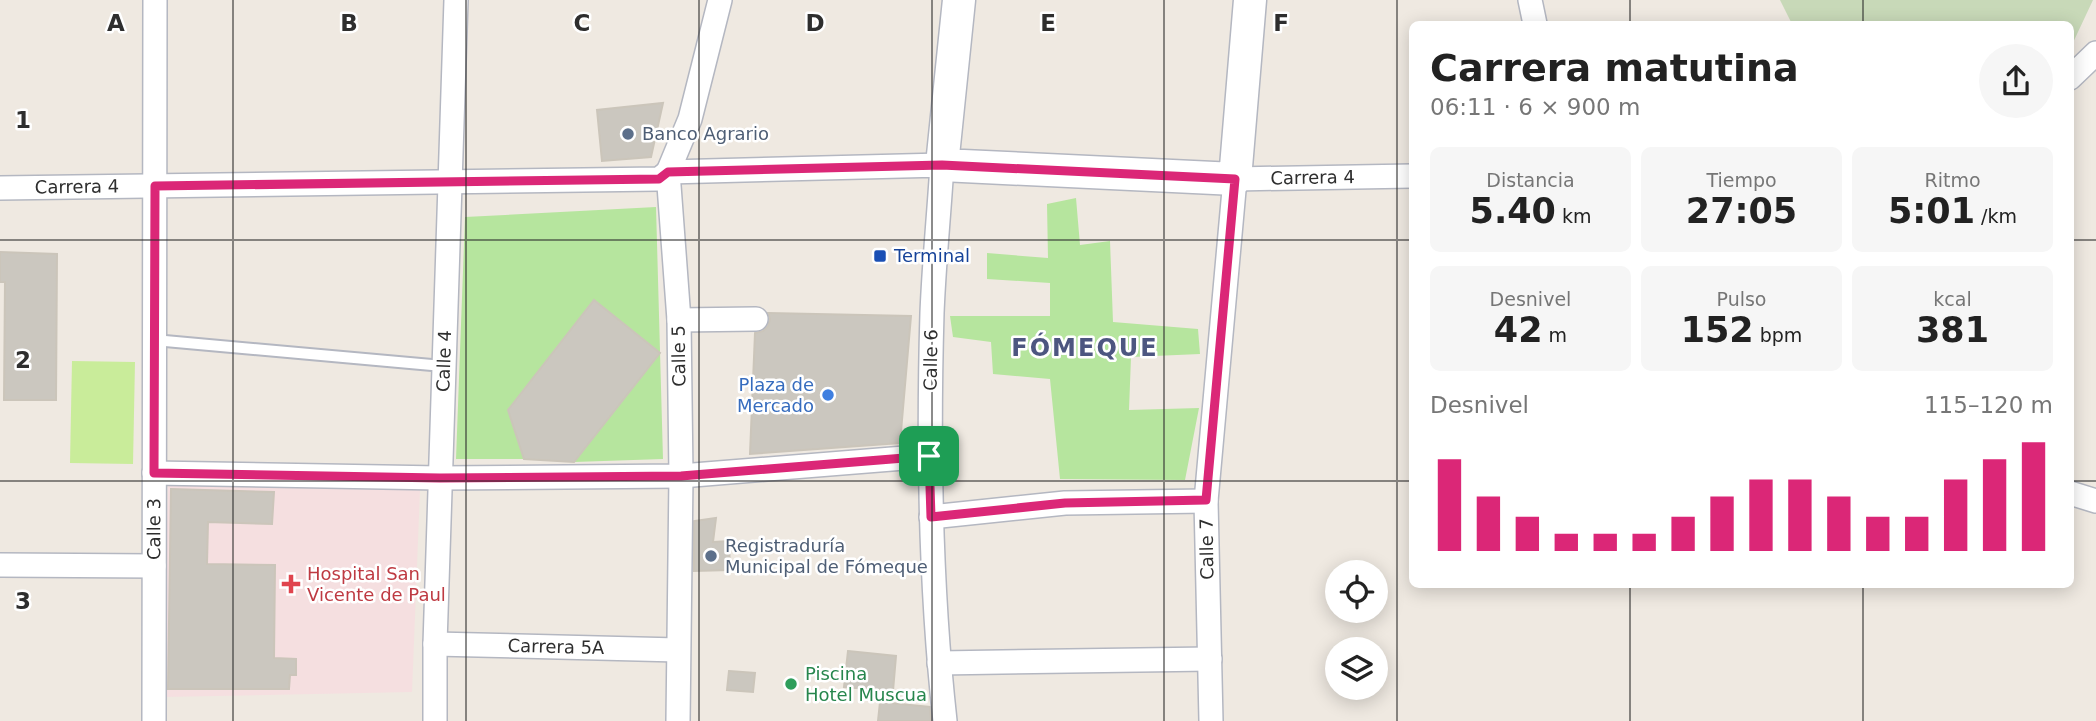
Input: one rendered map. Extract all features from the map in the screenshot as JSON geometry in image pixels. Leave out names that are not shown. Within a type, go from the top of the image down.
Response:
[{"type":"street","name":"Calle 3","points":[[153,721],[155,0]]},
{"type":"street","name":"Calle 4","points":[[435,721],[443,366],[456,0]]},
{"type":"street","name":"Calle 5","points":[[678,721],[681,476],[679,320],[668,172],[690,119],[720,0]]},
{"type":"street","name":"Calle 6","points":[[945,721],[939,663],[929,456],[932,310],[942,165],[959,0]]},
{"type":"street","name":"Calle 7","points":[[1211,721],[1206,500],[1250,0]]},
{"type":"street","points":[[1530,0],[1534,21]]},
{"type":"street","points":[[2074,74],[2096,53]]},
{"type":"street","name":"Carrera 4","points":[[0,188],[659,179],[668,172],[942,165],[1235,179],[1409,176]]},
{"type":"street","points":[[679,320],[756,319]]},
{"type":"street","points":[[154,473],[440,478],[681,476],[929,456]]},
{"type":"street","points":[[2074,494],[2096,501]]},
{"type":"street","points":[[931,517],[1065,503],[1206,500]]},
{"type":"street","points":[[0,565],[154,566]]},
{"type":"street","name":"Carrera 5A","points":[[435,644],[678,650]]},
{"type":"street","points":[[939,663],[1210,659]]},
{"type":"lane","points":[[155,340],[443,366]]},
{"type":"shaded area","name":"Hospital San Vicente de Paul","points":[[168,484],[420,490],[412,692],[163,697]]},
{"type":"green space","points":[[1780,0],[2093,0],[2074,40],[2074,21],[1790,21]]},
{"type":"green space","points":[[1076,198],[1080,245],[1110,241],[1113,322],[1198,329],[1200,354],[1131,357],[1129,410],[1199,408],[1185,480],[1060,479],[1050,379],[993,374],[991,342],[953,337],[950,316],[1050,316],[1050,283],[987,279],[987,253],[1048,258],[1047,204]]},
{"type":"green space","points":[[656,207],[663,459],[574,462],[660,353],[594,300],[508,410],[524,459],[456,459],[465,217]]},
{"type":"green space","points":[[72,361],[135,362],[133,464],[70,463]]},
{"type":"building","name":"Banco Agrario","points":[[663,103],[651,157],[602,161],[597,110]]},
{"type":"building","points":[[0,252],[57,254],[56,400],[4,400],[5,282],[0,282]]},
{"type":"building","points":[[594,300],[660,353],[574,462],[524,459],[508,410]]},
{"type":"building","name":"Plaza de Mercado","points":[[768,313],[911,316],[900,443],[750,454],[755,333],[768,326]]},
{"type":"building","points":[[171,489],[274,492],[272,524],[208,522],[207,564],[275,565],[274,658],[296,659],[296,675],[290,675],[289,689],[168,689]]},
{"type":"building","name":"Registraduría Municipal de Fómeque","points":[[716,518],[713,542],[729,541],[730,570],[694,571],[694,521]]},
{"type":"building","points":[[848,651],[896,656],[893,691],[844,687]]},
{"type":"building","points":[[729,671],[755,673],[753,692],[727,690]]},
{"type":"building","points":[[880,702],[930,707],[931,721],[878,721]]},
{"type":"place","name":"Banco Agrario","points":[[628,134]]},
{"type":"place","name":"Terminal","points":[[880,256]]},
{"type":"place","name":"Plaza de Mercado","points":[[828,395]]},
{"type":"place","name":"Registraduría Municipal de Fómeque","points":[[711,556]]},
{"type":"place","name":"Hospital San Vicente de Paul","points":[[291,584]]},
{"type":"place","name":"Piscina Hotel Muscua","points":[[791,684]]},
{"type":"district","name":"FÓMEQUE","points":[[1085,348]]},
{"type":"route","points":[[942,165],[1235,179],[1206,500],[1065,503],[931,517],[929,456],[681,476],[440,478],[154,473],[155,186],[659,179],[668,172],[942,165]]}]
